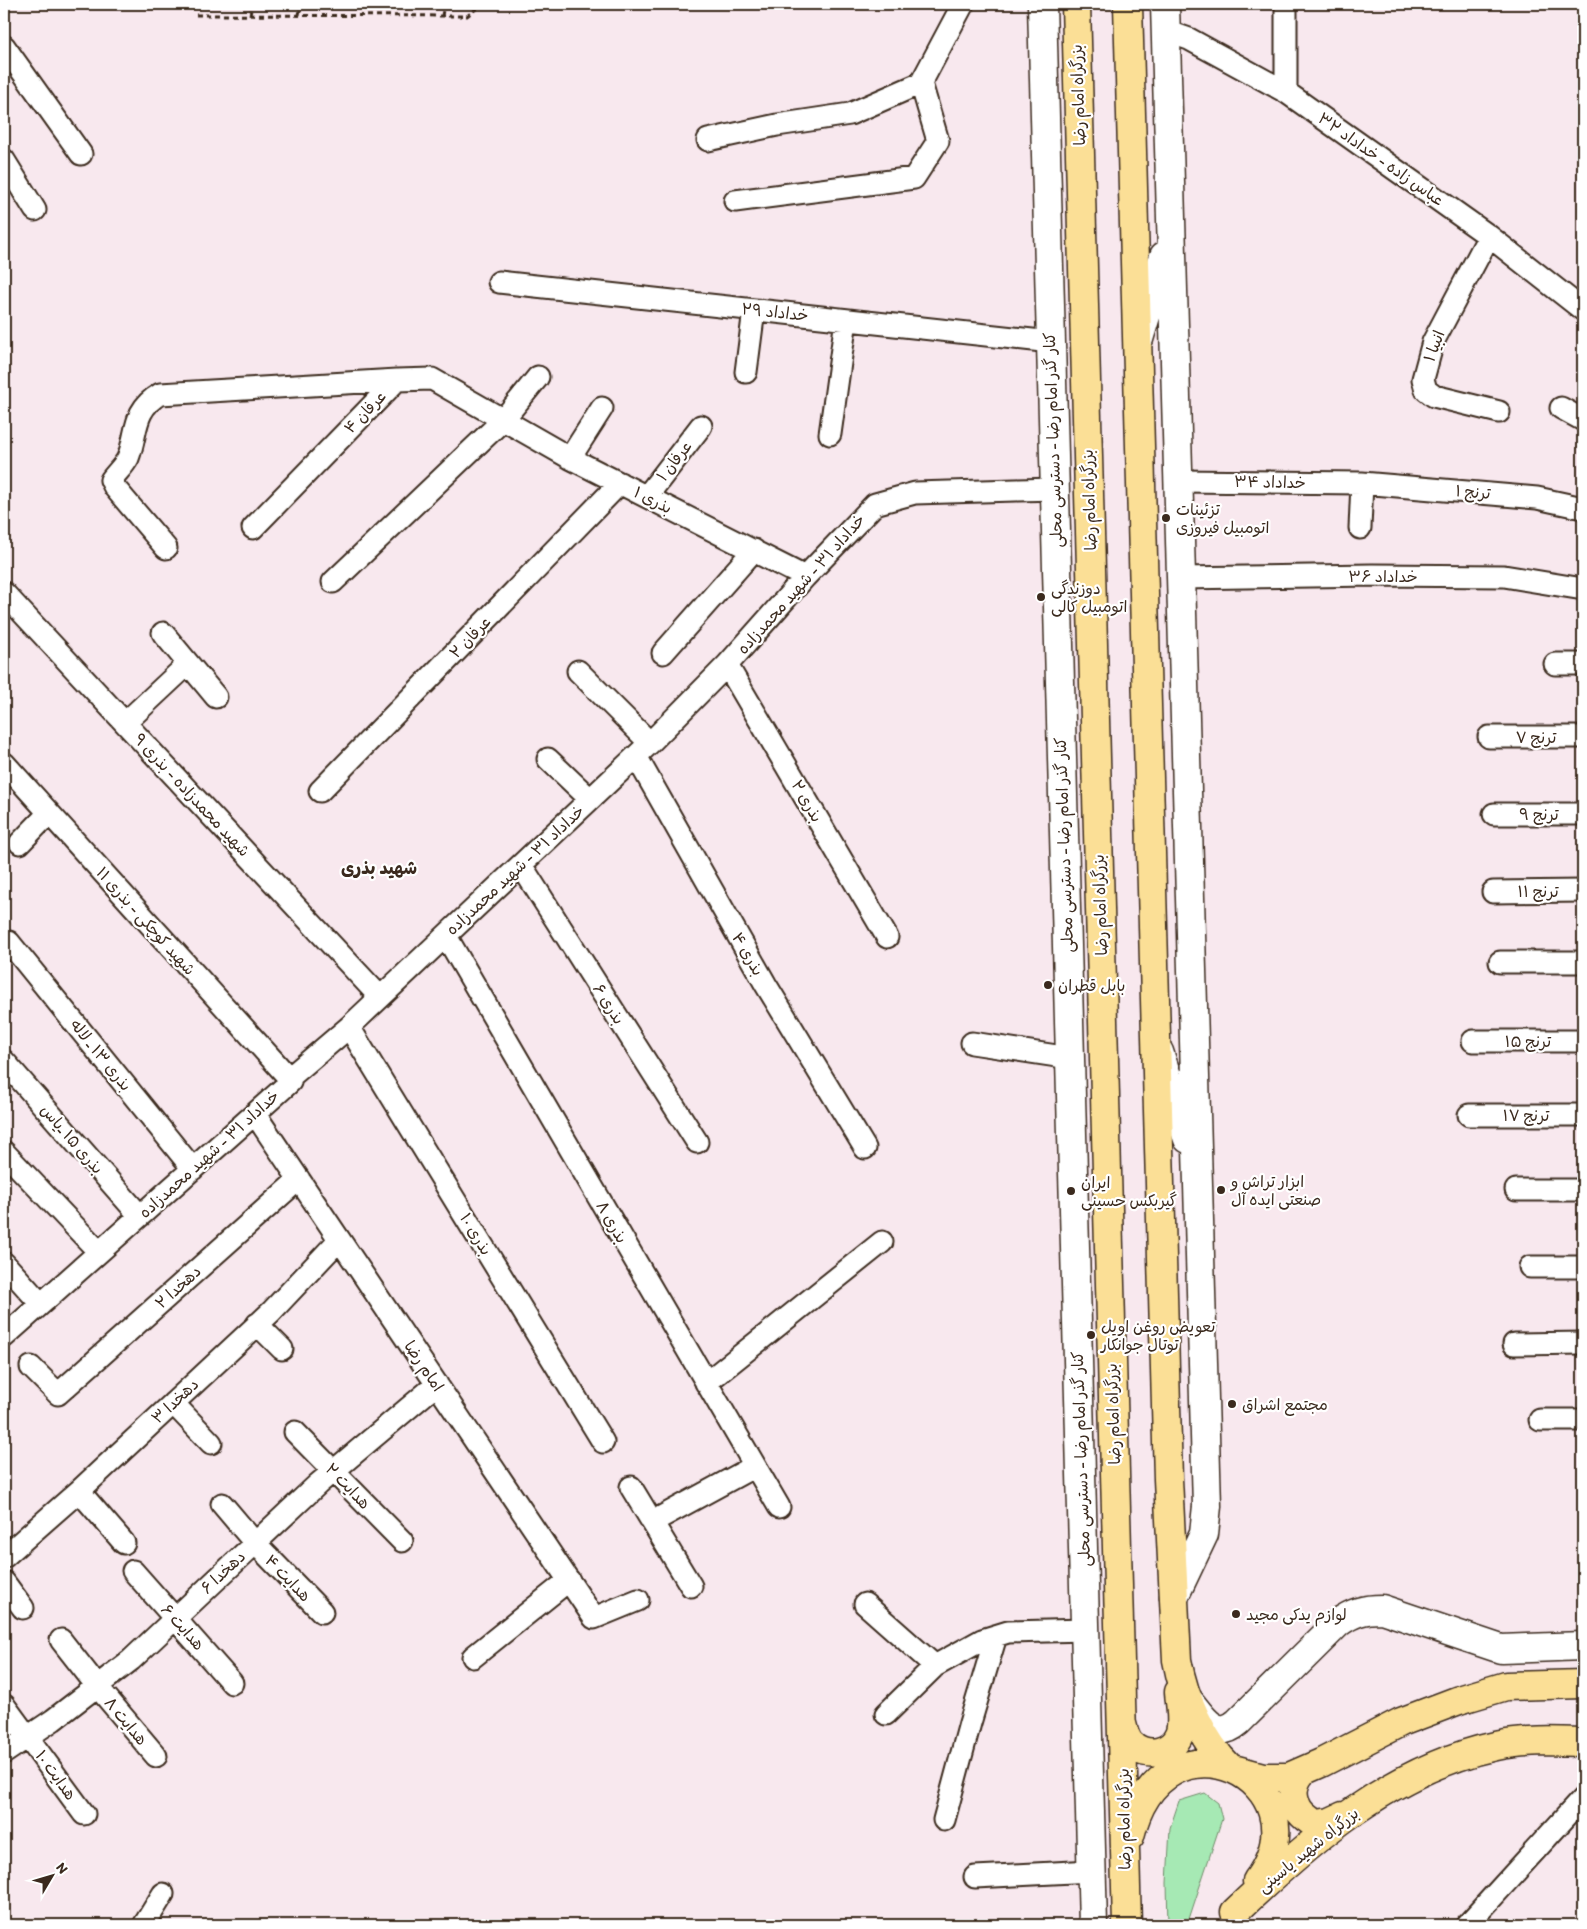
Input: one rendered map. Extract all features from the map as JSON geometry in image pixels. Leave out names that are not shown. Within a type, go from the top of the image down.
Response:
[{"type":"highway","name":"بزرگراه امام رضا","points":[[1076,4],[1127,1925]]},
{"type":"highway","points":[[1122,1724],[1127,1740],[1145,1752],[1159,1752],[1171,1746],[1176,1740],[1182,1725],[1168,1479],[1128,4]]},
{"type":"highway","points":[[1177,1660],[1179,1675],[1189,1701],[1214,1750],[1233,1769],[1253,1781],[1266,1796],[1274,1815],[1276,1835],[1272,1855],[1263,1872],[1231,1918]]},
{"type":"highway","points":[[1125,1858],[1134,1820],[1150,1792],[1160,1780],[1174,1771],[1189,1765],[1221,1764],[1272,1779],[1289,1778],[1401,1722],[1459,1700],[1506,1686],[1583,1684]]},
{"type":"highway","name":"بزرگراه شهید یاسینی","points":[[1231,1918],[1284,1864],[1355,1809],[1422,1773],[1471,1753],[1497,1746],[1536,1742],[1583,1742]]},
{"type":"highway","points":[[1301,1773],[1294,1784],[1294,1798],[1303,1815],[1311,1822],[1317,1824],[1330,1822],[1355,1809]]},
{"type":"main road","name":"کنار گذر امام رضا - دسترسی محلی","points":[[1042,4],[1093,1925]]},
{"type":"main road","points":[[1165,4],[1207,1521],[1204,1534],[1174,1597]]},
{"type":"main road","points":[[1045,127],[1082,220]]},
{"type":"main road","points":[[1138,345],[1171,232]]},
{"type":"main road","points":[[1054,489],[1089,486]]},
{"type":"main road","points":[[1065,887],[1097,796]]},
{"type":"main road","points":[[1156,1043],[1198,1167]]},
{"type":"main road","points":[[1076,1292],[1112,1370]]},
{"type":"main road","points":[[1189,1701],[1210,1724],[1221,1730],[1227,1730],[1238,1722],[1338,1623],[1351,1614],[1366,1609],[1382,1609],[1501,1649],[1583,1646]]},
{"type":"main road","points":[[1501,1649],[1506,1686]]},
{"type":"street","points":[[708,140],[778,125],[850,114],[921,84],[963,4]]},
{"type":"street","points":[[1286,4],[1286,92]]},
{"type":"street","name":"عباس زاده - خداداد ۳۲","points":[[1166,31],[1189,39],[1286,92],[1489,236],[1583,310]]},
{"type":"street","points":[[4,46],[81,154]]},
{"type":"street","points":[[735,201],[914,178],[938,141],[921,84]]},
{"type":"street","points":[[4,160],[35,210]]},
{"type":"street","name":"انبیا ۱","points":[[1489,236],[1433,342],[1423,379],[1426,390],[1434,396],[1499,412]]},
{"type":"street","name":"خداداد ۲۹","points":[[499,282],[1051,342]]},
{"type":"street","points":[[746,372],[754,310]]},
{"type":"street","points":[[830,434],[846,320]]},
{"type":"street","points":[[333,582],[502,421],[538,377]]},
{"type":"street","name":"عرفان ۴","points":[[252,528],[397,380],[432,379],[502,421]]},
{"type":"street","points":[[166,548],[115,488],[111,480],[127,460],[140,412],[149,400],[160,394],[397,380]]},
{"type":"street","points":[[570,458],[602,408]]},
{"type":"street","points":[[1560,408],[1583,420]]},
{"type":"street","name":"بذری ۱","points":[[502,421],[570,458],[805,577]]},
{"type":"street","name":"عرفان ۱","points":[[647,496],[701,426]]},
{"type":"street","name":"خداداد ۳۴","points":[[1178,481],[1362,484]]},
{"type":"street","name":"عرفان ۲","points":[[320,791],[620,483]]},
{"type":"street","points":[[1360,528],[1362,484]]},
{"type":"street","name":"ترنج ۱","points":[[1362,484],[1537,498],[1583,508]]},
{"type":"street","name":"خداداد ۳۱ - شهید محمدزاده","points":[[4,1337],[290,1082],[289,1078],[349,1027],[643,750],[727,665],[805,577],[875,504],[915,493],[1054,489]]},
{"type":"street","points":[[663,653],[754,550]]},
{"type":"street","name":"خداداد ۳۶","points":[[1181,578],[1372,575],[1504,576],[1583,589]]},
{"type":"street","name":"شهید محمدزاده - بذری ۹","points":[[4,593],[380,997]]},
{"type":"street","points":[[163,633],[216,697]]},
{"type":"street","points":[[125,723],[188,664]]},
{"type":"street","points":[[1555,664],[1583,664]]},
{"type":"street","name":"بذری ۲","points":[[727,665],[887,937]]},
{"type":"street","name":"بذری ۴","points":[[578,671],[643,750],[766,985],[865,1148]]},
{"type":"street","name":"ترنج ۷","points":[[1489,737],[1583,737]]},
{"type":"street","points":[[548,759],[590,799]]},
{"type":"street","name":"شهید کوچکی - بذری ۱۱","points":[[4,763],[289,1078]]},
{"type":"street","points":[[20,843],[49,813]]},
{"type":"street","name":"ترنج ۹","points":[[1494,814],[1583,814]]},
{"type":"street","name":"بذری ۶","points":[[521,865],[697,1142]]},
{"type":"street","name":"ترنج ۱۱","points":[[1492,892],[1583,891]]},
{"type":"street","name":"بذری ۸","points":[[446,936],[779,1507]]},
{"type":"street","name":"بذری ۱۳ ـ لاله","points":[[9,942],[193,1169]]},
{"type":"street","points":[[1500,962],[1583,962]]},
{"type":"street","name":"بذری ۱۰","points":[[349,1027],[603,1442]]},
{"type":"street","name":"ترنج ۱۵","points":[[1474,1041],[1583,1041]]},
{"type":"street","points":[[972,1043],[1070,1058]]},
{"type":"street","name":"بذری ۱۵ ـ‌یاس","points":[[4,1061],[140,1216]]},
{"type":"street","name":"امام رضا","points":[[255,1114],[594,1618],[638,1600]]},
{"type":"street","name":"ترنج ۱۷","points":[[1469,1115],[1583,1114]]},
{"type":"street","points":[[4,1152],[99,1252]]},
{"type":"street","name":"دهخدا ۲","points":[[31,1367],[58,1394],[299,1180]]},
{"type":"street","points":[[1516,1190],[1583,1190]]},
{"type":"street","name":"دهخدا ۳","points":[[4,1556],[79,1491],[257,1324],[339,1240]]},
{"type":"street","points":[[706,1383],[882,1242]]},
{"type":"street","points":[[4,1264],[41,1304]]},
{"type":"street","points":[[1530,1268],[1583,1267]]},
{"type":"street","points":[[257,1324],[282,1349]]},
{"type":"street","points":[[1514,1344],[1583,1343]]},
{"type":"street","name":"دهخدا ۶","points":[[4,1752],[131,1660],[333,1471],[436,1384]]},
{"type":"street","points":[[173,1403],[210,1443]]},
{"type":"street","points":[[1540,1420],[1583,1420]]},
{"type":"street","name":"هدایت ۲","points":[[295,1432],[402,1541]]},
{"type":"street","points":[[652,1522],[755,1466]]},
{"type":"street","points":[[631,1487],[691,1586]]},
{"type":"street","points":[[79,1491],[124,1543]]},
{"type":"street","name":"هدایت ۴","points":[[222,1504],[255,1543],[322,1612]]},
{"type":"street","name":"هدایت ۶","points":[[133,1571],[232,1682]]},
{"type":"street","points":[[473,1657],[568,1580]]},
{"type":"street","points":[[4,1582],[23,1608]]},
{"type":"street","points":[[865,1604],[935,1666]]},
{"type":"street","points":[[886,1714],[935,1666],[982,1640],[1008,1632],[1086,1630]]},
{"type":"street","points":[[944,1820],[996,1636]]},
{"type":"street","name":"هدایت ۸","points":[[61,1640],[156,1756]]},
{"type":"street","name":"هدایت ۱۰","points":[[4,1705],[84,1814]]},
{"type":"street","points":[[1468,1925],[1583,1798]]},
{"type":"street","points":[[975,1877],[1092,1871]]},
{"type":"street","points":[[144,1925],[163,1894]]},
{"type":"path","points":[[250,15],[252,4]]},
{"type":"path","points":[[299,15],[301,4]]},
{"type":"path","points":[[442,16],[444,4]]},
{"type":"path","points":[[196,15],[467,16],[481,5],[498,4]]},
{"type":"green space","points":[[1205,1793],[1218,1803],[1222,1819],[1187,1925],[1168,1925],[1167,1883],[1170,1828],[1179,1801]]},
{"type":"place","name":"تزئینات اتومبیل فیروزی","points":[[1166,518]]},
{"type":"place","name":"دوزندگی اتومبیل کالی","points":[[1041,597]]},
{"type":"place","name":"بابل قطران","points":[[1048,985]]},
{"type":"place","name":"ابزار تراش و صنعتی ایده آل","points":[[1221,1190]]},
{"type":"place","name":"ایران گیربکس حسینی","points":[[1071,1191]]},
{"type":"place","name":"تعویض روغن اویل توتال جوانکار","points":[[1091,1335]]},
{"type":"place","name":"مجتمع اشراق","points":[[1232,1404]]},
{"type":"place","name":"لوازم یدکی مجید","points":[[1236,1614]]},
{"type":"district","name":"شهید بذری","points":[[379,868]]}]
